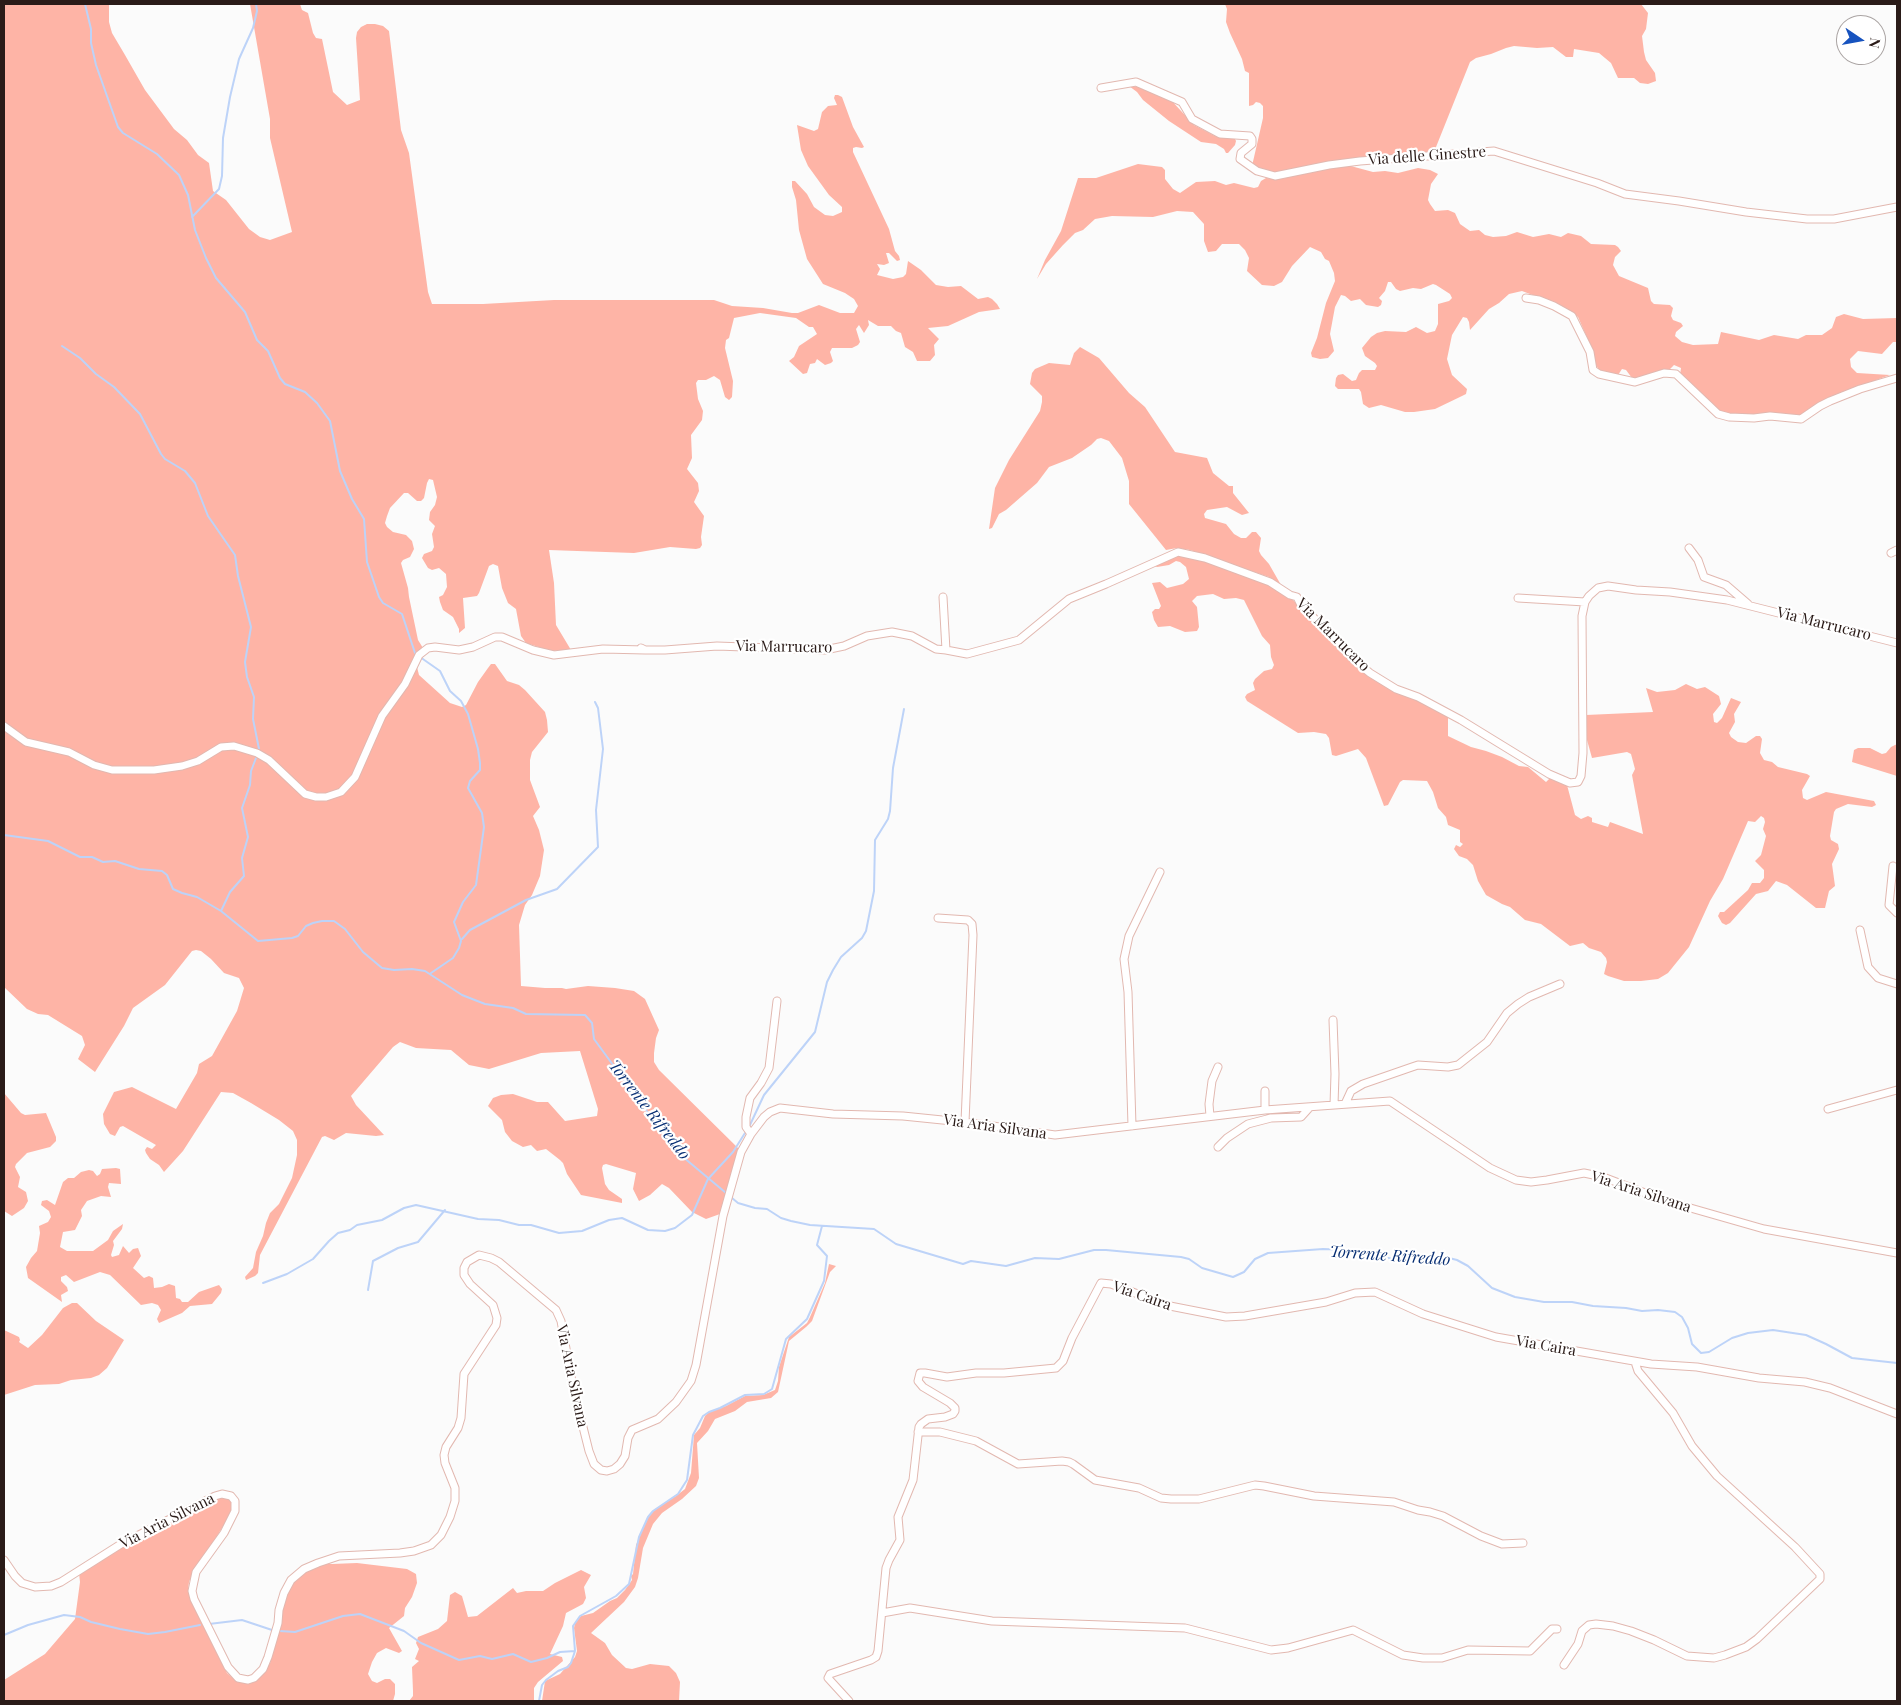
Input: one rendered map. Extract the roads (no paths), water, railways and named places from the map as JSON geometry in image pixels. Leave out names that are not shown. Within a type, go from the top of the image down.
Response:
[{"type":"street","name":"Via delle Ginestre","points":[[1101,88],[1136,82],[1182,102],[1192,119],[1220,134],[1250,136],[1252,144],[1241,153],[1240,159],[1257,171],[1275,176],[1360,161],[1494,151],[1571,174],[1625,194],[1746,212],[1807,220],[1834,218],[1897,207]]},
{"type":"street","points":[[1526,298],[1554,306],[1572,316],[1590,352],[1593,370],[1599,374],[1635,382],[1664,373],[1676,374],[1718,414],[1729,417],[1754,418],[1770,416],[1801,419],[1830,401],[1860,389],[1897,378]]},
{"type":"street","name":"Via Marrucaro","points":[[1689,548],[1698,560],[1704,577],[1726,585],[1750,605]]},
{"type":"street","name":"Via Marrucaro","points":[[4,726],[26,742],[69,752],[94,765],[112,770],[154,770],[182,766],[198,761],[221,747],[234,746],[257,753],[269,760],[305,794],[326,797],[341,792],[355,777],[382,716],[405,684],[418,655],[428,648],[459,650],[473,647],[499,636],[533,650],[554,655],[603,649],[717,646],[825,650],[844,646],[867,636],[892,632],[912,636],[936,649],[967,654],[1019,640],[1069,599],[1178,552],[1189,554],[1270,582],[1297,597],[1300,603],[1354,660],[1370,673],[1461,720],[1549,774],[1570,783],[1578,782],[1581,776],[1582,616],[1585,602],[1598,588],[1608,586],[1727,600],[1897,642]]},
{"type":"street","points":[[943,596],[946,650]]},
{"type":"street","points":[[1518,598],[1585,602]]},
{"type":"street","points":[[1893,866],[1889,905],[1897,913]]},
{"type":"street","points":[[1132,1126],[1128,992],[1124,959],[1129,936],[1160,872]]},
{"type":"street","points":[[938,918],[968,920],[972,924],[965,1122]]},
{"type":"street","points":[[1860,930],[1868,967],[1878,978],[1897,984]]},
{"type":"street","points":[[1345,1104],[1351,1091],[1363,1084],[1418,1065],[1448,1067],[1466,1060],[1487,1042],[1507,1013],[1518,1004],[1529,997],[1560,984]]},
{"type":"street","points":[[751,1134],[746,1127],[746,1117],[750,1098],[769,1068],[777,1001]]},
{"type":"street","points":[[1334,1020],[1334,1105]]},
{"type":"street","points":[[1210,1116],[1209,1104],[1212,1081],[1218,1067]]},
{"type":"street","points":[[1828,1109],[1897,1090]]},
{"type":"street","points":[[1265,1091],[1265,1110]]},
{"type":"street","name":"Via Aria Silvana","points":[[4,1560],[14,1576],[22,1583],[35,1587],[55,1584],[121,1544],[215,1496],[222,1494],[231,1496],[235,1501],[235,1511],[224,1533],[196,1572],[192,1591],[194,1599],[228,1667],[238,1678],[251,1680],[258,1676],[266,1664],[284,1594],[292,1580],[300,1572],[318,1562],[339,1556],[400,1554],[423,1549],[438,1539],[450,1517],[456,1494],[445,1463],[445,1451],[458,1428],[461,1418],[464,1374],[496,1325],[497,1318],[493,1305],[464,1276],[466,1265],[470,1260],[482,1255],[500,1262],[556,1310],[561,1321],[573,1387],[589,1451],[598,1467],[603,1471],[610,1471],[623,1461],[632,1430],[658,1419],[676,1402],[691,1381],[696,1365],[723,1216],[737,1166],[751,1134],[770,1112],[785,1107],[833,1114],[903,1116],[965,1122],[1055,1135],[1265,1110],[1390,1101],[1490,1168],[1516,1180],[1531,1182],[1584,1173],[1603,1177],[1666,1201],[1764,1229],[1897,1253]]},
{"type":"street","name":"Via Aria Silvana","points":[[1218,1147],[1227,1138],[1248,1124],[1271,1118],[1301,1117],[1310,1107]]},
{"type":"street","name":"Via Caira","points":[[918,1432],[920,1424],[924,1421],[951,1415],[955,1411],[955,1408],[950,1403],[923,1388],[918,1381],[920,1374],[925,1373],[947,1377],[1056,1368],[1063,1362],[1072,1338],[1101,1283],[1111,1284],[1170,1306],[1226,1317],[1244,1316],[1326,1302],[1355,1293],[1376,1292],[1422,1314],[1496,1338],[1635,1362],[1697,1367],[1759,1378],[1805,1382],[1830,1388],[1897,1414]]},
{"type":"street","points":[[1564,1665],[1578,1644],[1582,1632],[1589,1625],[1596,1624],[1613,1626],[1646,1637],[1687,1656],[1714,1658],[1725,1656],[1746,1647],[1757,1639],[1820,1579],[1820,1574],[1795,1547],[1717,1476],[1692,1446],[1673,1413],[1638,1371],[1635,1362]]},
{"type":"street","points":[[849,1701],[829,1681],[828,1676],[876,1657],[880,1645],[879,1630],[887,1564],[900,1540],[898,1517],[913,1480],[918,1432],[940,1432],[976,1441],[1018,1464],[1068,1462],[1095,1480],[1139,1488],[1161,1498],[1199,1499],[1255,1486],[1264,1486],[1314,1496],[1394,1502],[1443,1516],[1481,1536],[1502,1544],[1523,1543]]},
{"type":"street","points":[[882,1613],[910,1608],[992,1621],[1185,1628],[1271,1650],[1288,1648],[1353,1630],[1403,1655],[1423,1658],[1449,1657],[1460,1651],[1468,1650],[1530,1651],[1552,1629],[1557,1629]]},
{"type":"waterway","points":[[85,4],[96,65],[118,127],[123,133],[157,154],[179,175],[188,195],[195,230],[216,278],[245,312],[257,340],[268,351],[280,378],[285,384],[305,392],[317,403],[330,421],[340,471],[352,499],[364,519],[367,562],[379,597],[383,603],[402,614],[415,653]]},
{"type":"waterway","points":[[192,217],[219,189],[222,176],[223,138],[230,97],[239,59],[253,28],[257,11],[256,4]]},
{"type":"waterway","points":[[62,346],[80,358],[96,374],[114,387],[140,414],[161,454],[165,459],[185,471],[195,483],[208,516],[235,555],[238,576],[251,627],[245,662],[247,677],[254,697],[253,719],[259,749]]},
{"type":"waterway","points":[[420,657],[440,671],[450,691],[461,701],[468,714],[480,763],[480,770],[470,781],[468,788],[482,813],[484,827],[476,885],[463,902],[454,922],[461,941],[459,948],[453,958],[431,973]]},
{"type":"waterway","points":[[462,939],[470,930],[526,900],[557,889],[598,847],[596,810],[603,749],[598,708],[595,702]]},
{"type":"waterway","points":[[749,1127],[764,1095],[815,1032],[827,982],[833,970],[841,957],[862,938],[866,931],[874,891],[875,840],[888,819],[890,811],[893,768],[904,709]]},
{"type":"waterway","points":[[221,911],[230,892],[244,876],[242,858],[248,837],[242,808],[250,785],[251,771],[256,758]]},
{"type":"waterway","name":"Torrente Rifreddo","points":[[4,835],[48,841],[80,857],[92,857],[103,862],[115,861],[139,869],[162,871],[167,875],[173,889],[197,897],[221,911],[258,941],[292,938],[298,936],[306,926],[313,923],[334,921],[345,929],[363,952],[382,968],[425,971],[462,995],[485,1004],[513,1008],[526,1014],[585,1015],[592,1023],[594,1039],[665,1136],[683,1157],[738,1203],[767,1209],[781,1218],[791,1221],[810,1225],[874,1229],[896,1244],[963,1264],[971,1261],[1006,1266],[1035,1258],[1059,1259],[1094,1250],[1106,1250],[1181,1257],[1189,1259],[1202,1268],[1233,1277],[1244,1272],[1255,1259],[1268,1253],[1323,1249],[1350,1250],[1398,1260],[1408,1258],[1425,1262],[1449,1258],[1468,1266],[1492,1288],[1515,1297],[1544,1302],[1572,1302],[1642,1311],[1675,1312],[1682,1317],[1688,1328],[1692,1344],[1701,1353],[1709,1352],[1732,1338],[1748,1333],[1773,1330],[1806,1335],[1852,1358],[1897,1363]]},
{"type":"waterway","points":[[263,1283],[287,1274],[313,1259],[338,1233],[350,1230],[357,1225],[382,1220],[404,1208],[416,1205],[478,1219],[531,1225],[559,1233],[582,1231],[609,1220],[622,1218],[648,1230],[665,1231],[675,1228],[692,1215],[708,1179],[733,1152],[745,1133]]},
{"type":"waterway","points":[[368,1290],[373,1261],[398,1248],[418,1242],[445,1210]]},
{"type":"waterway","points":[[539,1701],[542,1685],[546,1680],[558,1671],[568,1667],[571,1663],[575,1651],[573,1626],[580,1616],[616,1596],[629,1584],[639,1537],[648,1517],[653,1511],[678,1494],[687,1480],[693,1435],[703,1416],[745,1395],[764,1394],[772,1389],[786,1339],[807,1319],[824,1281],[827,1256],[817,1245],[822,1226]]},
{"type":"waterway","points":[[280,1631],[295,1632],[343,1616],[360,1614],[404,1631],[421,1643],[459,1660],[480,1656],[492,1659],[513,1654],[531,1662],[560,1652],[575,1651]]},
{"type":"waterway","points":[[4,1635],[28,1625],[64,1615],[80,1617],[91,1622],[148,1634],[200,1625]]},
{"type":"waterway","points":[[209,1624],[242,1620],[272,1630]]}]
